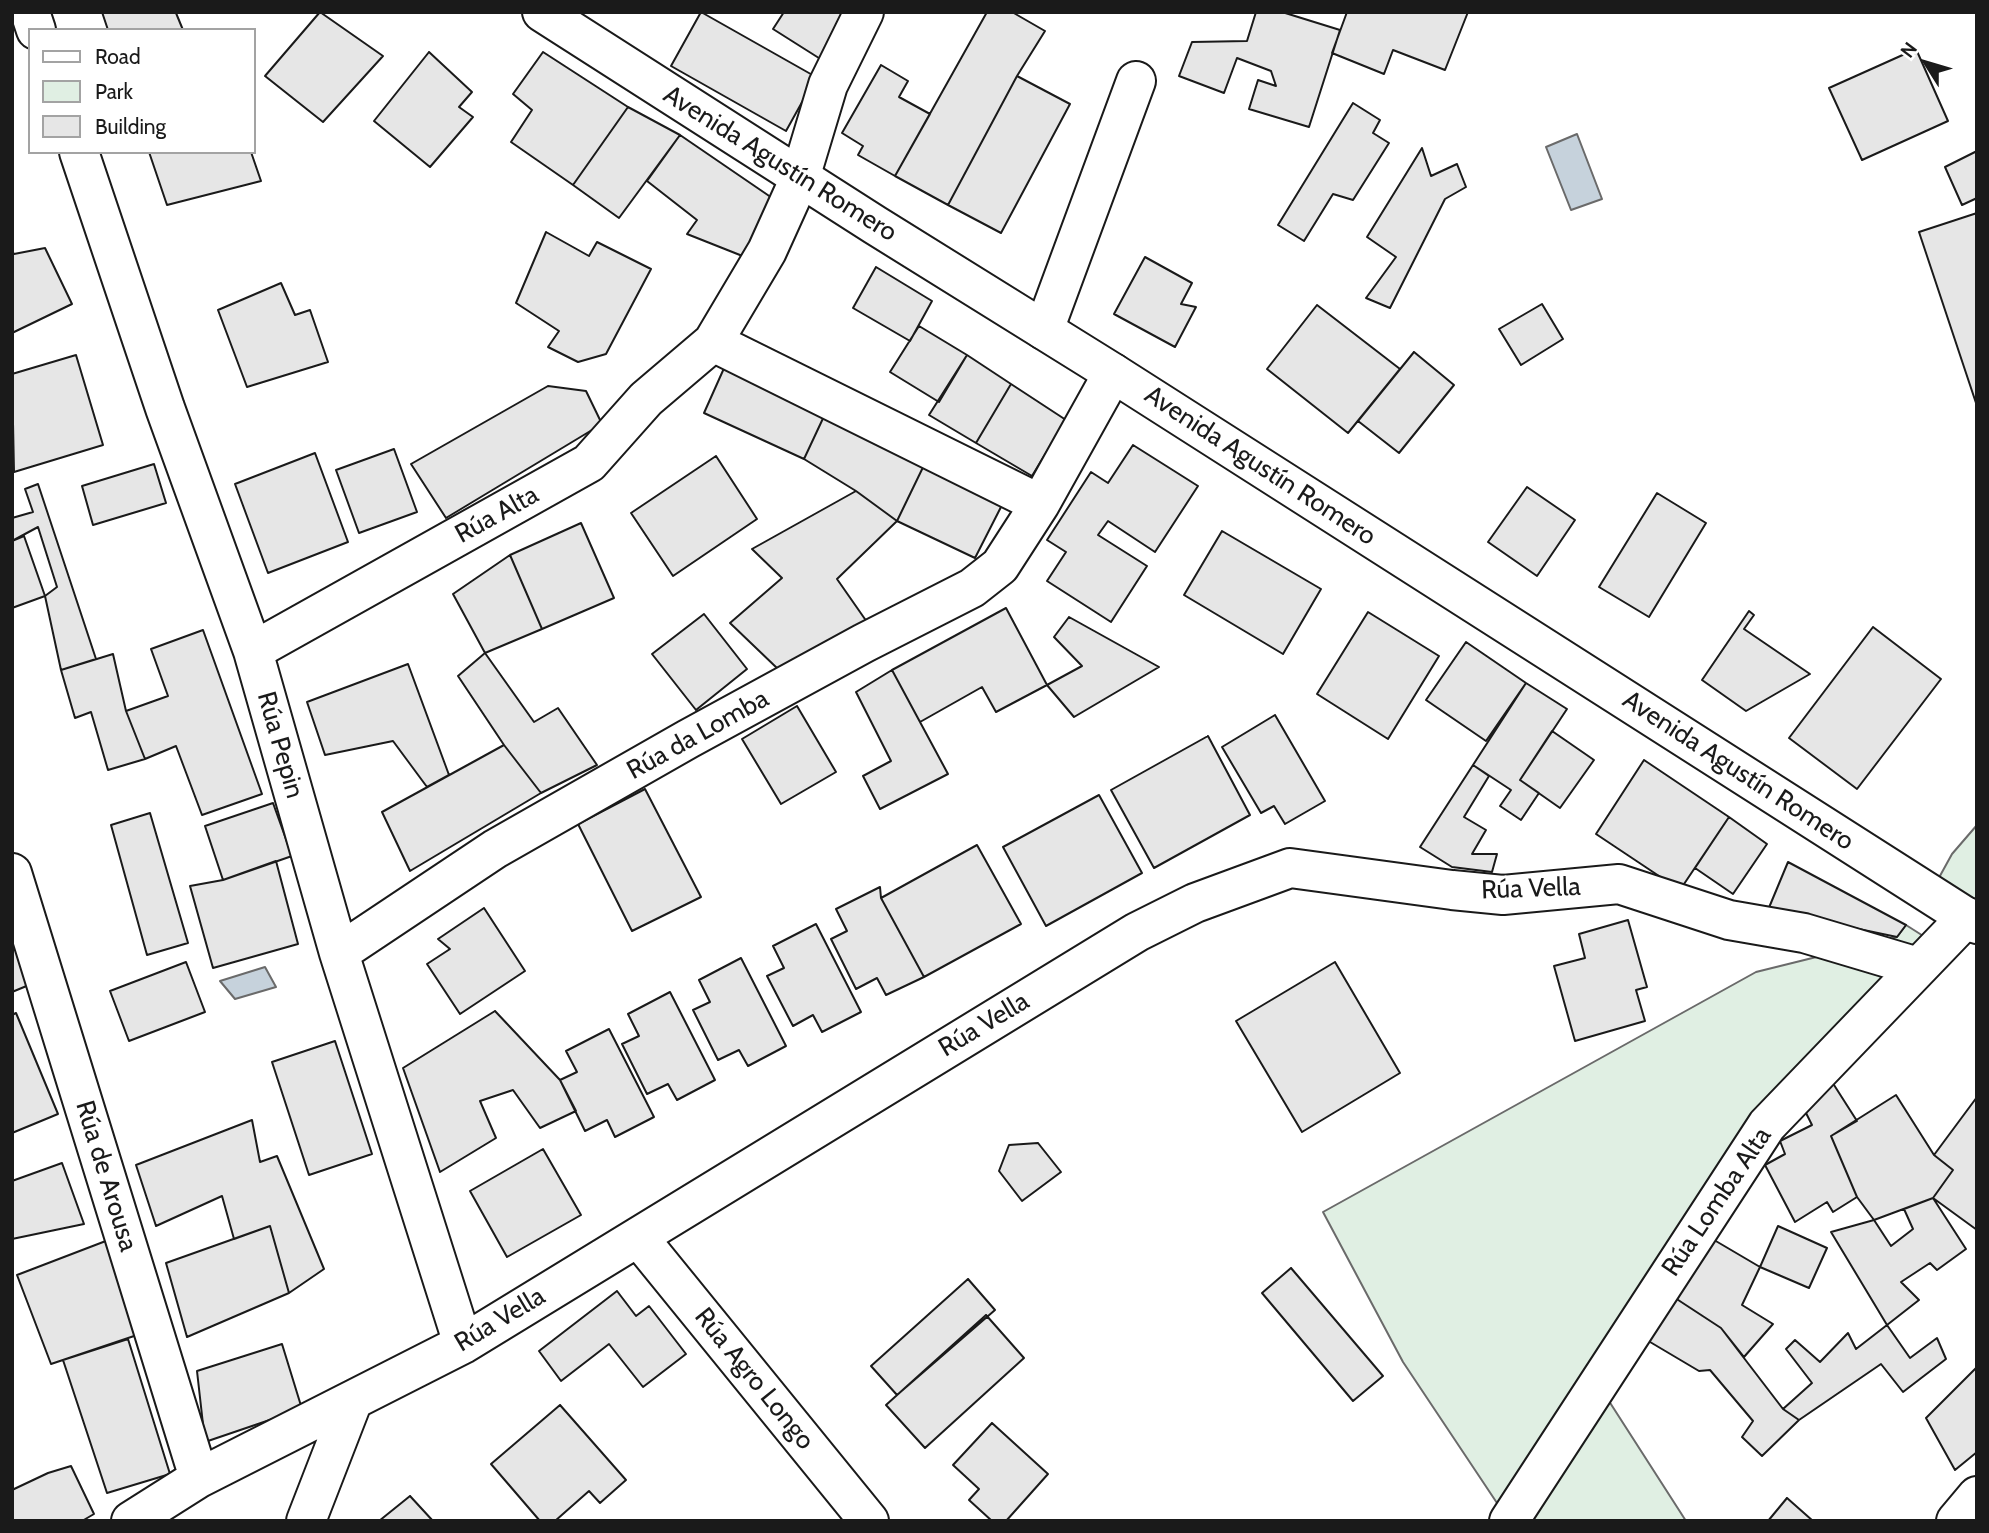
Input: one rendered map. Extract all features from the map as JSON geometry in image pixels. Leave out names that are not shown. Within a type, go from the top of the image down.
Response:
[{"type":"street","name":"Avenida Agustín Romero","points":[[542,12],[1972,920]]},
{"type":"street","points":[[864,12],[828,85],[800,178],[767,251],[713,342],[1040,504]]},
{"type":"street","points":[[1044,330],[1136,81]]},
{"type":"street","name":"Rúa Pepin","points":[[80,154],[165,408],[253,651],[339,953],[463,1344]]},
{"type":"street","name":"Rúa Alta","points":[[253,651],[589,463],[646,399],[713,342]]},
{"type":"street","name":"Rúa da Lomba","points":[[339,953],[495,849],[864,643],[972,588],[1000,566],[1040,504],[1114,373]]},
{"type":"street","name":"Rúa Vella","points":[[131,1521],[199,1478],[463,1344],[1137,932],[1195,903],[1290,868],[1503,895],[1619,884],[1729,919],[1804,933],[1918,967]]},
{"type":"street","name":"Rúa de Arousa","points":[[12,873],[199,1478]]},
{"type":"street","name":"Rúa Lomba Alta","points":[[1509,1521],[1767,1125],[1918,967],[1972,920]]},
{"type":"street","name":"Rúa Agro Longo","points":[[638,1237],[869,1521]]},
{"type":"street","points":[[306,1521],[353,1400]]},
{"type":"green space","points":[[1977,825],[1977,924],[1930,894],[1952,854]]},
{"type":"green space","points":[[1906,925],[1939,946],[1767,1125],[1598,1384],[1686,1521],[1509,1521],[1403,1362],[1323,1212],[1756,972],[1897,937]]},
{"type":"shaded area","points":[[1577,134],[1602,199],[1571,210],[1546,147]]},
{"type":"shaded area","points":[[265,967],[276,987],[235,999],[220,981]]},
{"type":"building","points":[[102,12],[180,12],[176,13],[182,28],[107,28]]},
{"type":"building","points":[[320,12],[383,56],[323,122],[265,76]]},
{"type":"building","points":[[701,12],[816,77],[786,131],[671,66]]},
{"type":"building","points":[[784,12],[851,12],[822,60],[773,29]]},
{"type":"building","points":[[987,12],[1012,12],[1045,31],[1017,76],[948,205],[895,176]]},
{"type":"building","points":[[1256,12],[1282,12],[1340,30],[1309,127],[1249,109],[1258,80],[1276,86],[1271,71],[1237,58],[1224,93],[1179,76],[1192,42],[1247,41]]},
{"type":"building","points":[[1347,12],[1468,12],[1445,70],[1393,50],[1384,74],[1332,53]]},
{"type":"building","points":[[1916,49],[1948,121],[1862,160],[1829,88]]},
{"type":"building","points":[[429,52],[472,92],[459,107],[473,117],[430,167],[374,121]]},
{"type":"building","points":[[543,52],[628,107],[573,185],[511,142],[532,110],[513,94]]},
{"type":"building","points":[[881,65],[908,81],[899,97],[930,114],[895,176],[858,155],[863,146],[842,133]]},
{"type":"building","points":[[1017,76],[1070,104],[1001,233],[948,205]]},
{"type":"building","points":[[1353,103],[1380,120],[1373,133],[1389,143],[1353,200],[1333,194],[1304,241],[1278,225]]},
{"type":"building","points":[[628,107],[680,135],[619,218],[573,185]]},
{"type":"building","points":[[680,135],[778,202],[745,257],[687,234],[697,220],[647,181]]},
{"type":"building","points":[[1422,148],[1431,176],[1457,164],[1466,187],[1445,199],[1390,308],[1366,298],[1396,257],[1367,237]]},
{"type":"building","points":[[1977,151],[1977,198],[1962,205],[1945,167]]},
{"type":"building","points":[[150,154],[252,154],[261,181],[167,205]]},
{"type":"building","points":[[1977,213],[1977,406],[1919,232]]},
{"type":"building","points":[[546,232],[589,256],[597,242],[651,269],[606,354],[578,362],[548,347],[559,331],[516,303]]},
{"type":"building","points":[[45,248],[72,304],[12,333],[12,251],[14,254]]},
{"type":"building","points":[[1145,257],[1192,283],[1181,304],[1196,307],[1175,347],[1114,314]]},
{"type":"building","points":[[876,267],[932,301],[910,341],[853,308]]},
{"type":"building","points":[[281,283],[295,315],[310,310],[328,362],[247,387],[218,310]]},
{"type":"building","points":[[1542,304],[1563,339],[1521,365],[1499,329]]},
{"type":"building","points":[[1317,305],[1400,369],[1348,433],[1267,369]]},
{"type":"building","points":[[919,326],[967,355],[939,402],[890,372]]},
{"type":"building","points":[[1414,352],[1454,385],[1399,453],[1358,421]]},
{"type":"building","points":[[76,355],[103,445],[14,472],[12,374]]},
{"type":"building","points":[[967,355],[1011,384],[976,443],[929,415]]},
{"type":"building","points":[[725,366],[826,412],[804,459],[704,413]]},
{"type":"building","points":[[1011,384],[1066,420],[1032,476],[976,443]]},
{"type":"building","points":[[548,386],[586,391],[602,424],[446,518],[411,464]]},
{"type":"building","points":[[826,412],[927,459],[897,521],[856,491],[804,459]]},
{"type":"building","points":[[1133,445],[1198,486],[1155,552],[1108,521],[1098,535],[1147,566],[1111,622],[1047,581],[1066,552],[1047,540],[1091,472],[1108,483]]},
{"type":"building","points":[[394,449],[417,512],[359,533],[336,470]]},
{"type":"building","points":[[315,453],[348,542],[268,573],[235,484]]},
{"type":"building","points":[[716,456],[757,519],[673,576],[631,513]]},
{"type":"building","points":[[927,459],[1002,505],[975,558],[897,521]]},
{"type":"building","points":[[154,464],[166,503],[93,525],[82,486]]},
{"type":"building","points":[[38,484],[96,659],[61,670],[45,596],[57,587],[38,527],[12,541],[12,518],[33,512],[25,489]]},
{"type":"building","points":[[1527,487],[1575,520],[1537,576],[1488,542]]},
{"type":"building","points":[[856,491],[897,521],[837,579],[867,622],[778,669],[730,623],[782,578],[752,549]]},
{"type":"building","points":[[1657,493],[1706,523],[1649,617],[1599,587]]},
{"type":"building","points":[[581,523],[614,598],[542,629],[510,555]]},
{"type":"building","points":[[1222,531],[1321,589],[1283,654],[1184,595]]},
{"type":"building","points":[[24,536],[45,596],[12,608],[12,541]]},
{"type":"building","points":[[510,555],[542,629],[485,653],[453,594]]},
{"type":"building","points":[[1006,608],[1047,685],[996,712],[982,687],[920,722],[892,670]]},
{"type":"building","points":[[1749,611],[1754,615],[1744,629],[1810,674],[1746,711],[1702,680]]},
{"type":"building","points":[[1368,612],[1439,656],[1388,739],[1317,694]]},
{"type":"building","points":[[704,614],[747,669],[696,710],[652,654]]},
{"type":"building","points":[[1069,617],[1159,667],[1074,717],[1047,685],[1082,666],[1054,637]]},
{"type":"building","points":[[1873,627],[1941,679],[1857,789],[1789,738]]},
{"type":"building","points":[[203,630],[262,794],[202,815],[176,746],[145,759],[126,711],[168,696],[151,649]]},
{"type":"building","points":[[1466,642],[1526,683],[1486,741],[1426,700]]},
{"type":"building","points":[[485,653],[534,722],[558,708],[597,765],[541,793],[504,745],[458,676]]},
{"type":"building","points":[[113,654],[126,711],[145,759],[108,770],[91,712],[75,718],[61,670]]},
{"type":"building","points":[[408,664],[449,775],[427,787],[393,741],[325,755],[307,702]]},
{"type":"building","points":[[892,670],[948,774],[880,809],[863,776],[891,761],[856,692]]},
{"type":"building","points":[[1526,683],[1567,709],[1520,780],[1539,793],[1521,820],[1500,806],[1511,790],[1473,765]]},
{"type":"building","points":[[797,706],[836,772],[781,804],[742,739]]},
{"type":"building","points":[[1275,715],[1325,801],[1285,824],[1274,806],[1261,813],[1222,747]]},
{"type":"building","points":[[1552,731],[1594,760],[1560,808],[1520,780]]},
{"type":"building","points":[[1208,736],[1250,815],[1154,868],[1111,790]]},
{"type":"building","points":[[504,745],[541,793],[410,871],[382,812]]},
{"type":"building","points":[[1644,760],[1729,817],[1680,890],[1596,834]]},
{"type":"building","points":[[1473,765],[1489,776],[1464,817],[1486,830],[1472,854],[1497,854],[1492,872],[1452,867],[1420,847]]},
{"type":"building","points":[[645,789],[701,897],[632,931],[578,824]]},
{"type":"building","points":[[1099,795],[1142,873],[1046,926],[1003,847]]},
{"type":"building","points":[[273,803],[292,856],[223,880],[205,826]]},
{"type":"building","points":[[150,813],[188,943],[147,955],[111,825]]},
{"type":"building","points":[[1729,817],[1767,844],[1733,894],[1695,868]]},
{"type":"building","points":[[977,845],[1021,924],[924,977],[881,898]]},
{"type":"building","points":[[276,861],[298,944],[213,968],[190,886],[223,880]]},
{"type":"building","points":[[1788,862],[1906,925],[1897,937],[1768,910]]},
{"type":"building","points":[[880,887],[881,898],[924,977],[886,995],[877,978],[856,989],[831,939],[847,931],[836,909]]},
{"type":"building","points":[[484,908],[525,971],[460,1014],[427,964],[450,949],[438,939]]},
{"type":"building","points":[[1628,920],[1647,987],[1636,990],[1645,1021],[1575,1041],[1554,966],[1585,958],[1579,934]]},
{"type":"building","points":[[816,924],[861,1012],[822,1032],[813,1015],[793,1026],[767,976],[784,968],[773,946]]},
{"type":"building","points":[[12,938],[29,985],[12,992]]},
{"type":"building","points":[[741,958],[786,1046],[748,1066],[739,1050],[718,1060],[693,1010],[710,1002],[699,980]]},
{"type":"building","points":[[186,962],[205,1012],[129,1041],[110,991]]},
{"type":"building","points":[[1335,962],[1400,1073],[1302,1132],[1236,1021]]},
{"type":"building","points":[[670,992],[715,1080],[677,1100],[668,1084],[647,1094],[622,1044],[639,1036],[628,1014]]},
{"type":"building","points":[[495,1011],[560,1080],[576,1111],[540,1128],[513,1090],[480,1101],[496,1138],[440,1172],[403,1068]]},
{"type":"building","points":[[16,1013],[58,1114],[12,1133],[12,1015]]},
{"type":"building","points":[[609,1029],[654,1117],[615,1137],[607,1120],[585,1131],[560,1080],[577,1072],[566,1051]]},
{"type":"building","points":[[335,1041],[372,1154],[309,1175],[272,1062]]},
{"type":"building","points":[[1827,1074],[1857,1121],[1831,1136],[1857,1197],[1833,1212],[1827,1202],[1795,1222],[1765,1165],[1785,1154],[1780,1141],[1812,1125],[1800,1101]]},
{"type":"building","points":[[1896,1095],[1934,1155],[1953,1170],[1933,1198],[1874,1220],[1857,1197],[1831,1136]]},
{"type":"building","points":[[1977,1097],[1977,1230],[1933,1198],[1953,1170],[1934,1155]]},
{"type":"building","points":[[252,1120],[260,1162],[277,1156],[324,1269],[289,1293],[270,1226],[234,1239],[222,1196],[156,1226],[136,1165]]},
{"type":"building","points":[[1038,1143],[1061,1172],[1022,1201],[999,1171],[1009,1145]]},
{"type":"building","points":[[543,1149],[581,1215],[507,1257],[470,1191]]},
{"type":"building","points":[[62,1163],[84,1224],[12,1239],[12,1181]]},
{"type":"building","points":[[1933,1198],[1966,1249],[1937,1270],[1930,1263],[1901,1282],[1919,1300],[1887,1325],[1831,1232],[1874,1220],[1891,1246],[1913,1229],[1904,1209]]},
{"type":"building","points":[[270,1226],[289,1293],[187,1337],[166,1263]]},
{"type":"building","points":[[1778,1226],[1827,1248],[1809,1288],[1760,1267]]},
{"type":"building","points":[[1709,1237],[1760,1267],[1742,1305],[1773,1324],[1744,1357],[1721,1328],[1669,1294]]},
{"type":"building","points":[[111,1239],[143,1333],[51,1364],[17,1275]]},
{"type":"building","points":[[1291,1268],[1383,1376],[1353,1401],[1262,1293]]},
{"type":"building","points":[[968,1279],[995,1310],[897,1395],[871,1366]]},
{"type":"building","points":[[617,1291],[636,1316],[649,1306],[686,1354],[643,1387],[609,1344],[561,1381],[539,1351]]},
{"type":"building","points":[[1669,1294],[1721,1328],[1783,1409],[1799,1420],[1762,1456],[1742,1437],[1753,1421],[1710,1370],[1699,1371],[1645,1339]]},
{"type":"building","points":[[986,1315],[1024,1358],[925,1448],[886,1405]]},
{"type":"building","points":[[1887,1325],[1910,1358],[1937,1338],[1946,1359],[1903,1392],[1881,1364],[1799,1420],[1783,1409],[1812,1383],[1786,1349],[1795,1340],[1820,1362],[1848,1333],[1856,1349]]},
{"type":"building","points":[[128,1339],[170,1474],[107,1493],[63,1360]]},
{"type":"building","points":[[282,1344],[302,1409],[205,1442],[197,1371]]},
{"type":"building","points":[[1977,1367],[1977,1452],[1955,1470],[1926,1418]]},
{"type":"building","points":[[560,1405],[626,1480],[600,1503],[589,1491],[555,1521],[540,1521],[491,1464]]},
{"type":"building","points":[[992,1423],[1048,1474],[1006,1521],[992,1521],[969,1500],[979,1489],[953,1465]]},
{"type":"building","points":[[71,1466],[94,1514],[82,1521],[12,1521],[12,1490],[48,1473]]},
{"type":"building","points":[[410,1496],[433,1521],[379,1521]]},
{"type":"building","points":[[1787,1498],[1813,1521],[1768,1521]]}]
